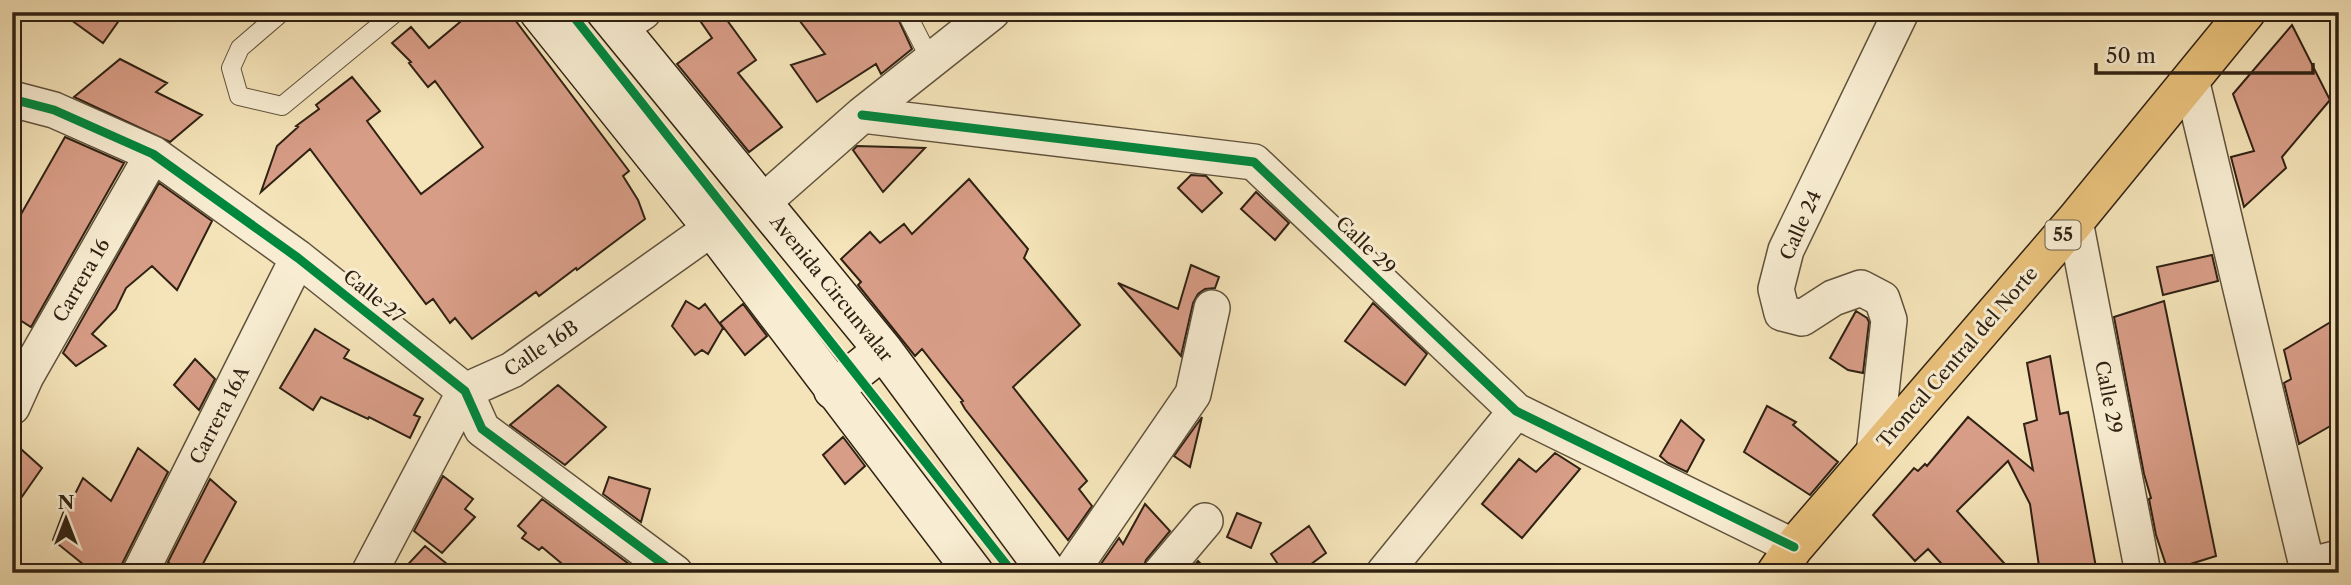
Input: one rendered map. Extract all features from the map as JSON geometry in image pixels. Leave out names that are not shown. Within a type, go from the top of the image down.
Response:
[{"type":"highway","name":"Troncal Central del Norte","points":[[1785,560],[2075,221],[2246,12]]},
{"type":"main road","points":[[539,12],[712,228],[974,573]]},
{"type":"main road","name":"Avenida Circunvalar","points":[[622,18],[762,203],[883,349],[1048,573]]},
{"type":"main road","points":[[833,390],[883,349]]},
{"type":"street","points":[[762,203],[862,115],[992,12]]},
{"type":"street","name":"Calle 24","points":[[1874,454],[1889,320],[1882,299],[1861,288],[1833,298],[1802,318],[1782,313],[1776,289],[1786,250],[1901,12]]},
{"type":"street","points":[[2191,79],[2307,566],[2339,558]]},
{"type":"street","name":"Calle 27","points":[[12,99],[54,110],[153,153],[298,258],[466,391],[482,429],[675,573]]},
{"type":"street","name":"Calle 29","points":[[862,115],[1254,162],[1516,411],[1785,560]]},
{"type":"street","name":"Carrera 16","points":[[12,407],[26,376],[153,153]]},
{"type":"street","name":"Calle 29","points":[[2075,221],[2143,573]]},
{"type":"street","name":"Calle 16B","points":[[466,391],[512,370],[712,228]]},
{"type":"street","name":"Carrera 16A","points":[[140,573],[298,258]]},
{"type":"street","points":[[1070,573],[1193,394],[1212,308]]},
{"type":"street","points":[[369,573],[466,391]]},
{"type":"street","points":[[1384,573],[1516,411]]},
{"type":"street","points":[[1161,573],[1205,521]]},
{"type":"lane","points":[[282,12],[240,48],[231,68],[239,96],[282,106],[396,12]]},
{"type":"lane","points":[[906,12],[931,61]]},
{"type":"building","points":[[60,12],[125,12],[103,43]]},
{"type":"building","points":[[472,12],[509,12],[629,171],[623,176],[638,200],[645,219],[577,270],[576,268],[539,296],[536,292],[472,339],[455,318],[450,323],[433,299],[426,304],[310,149],[261,192],[277,146],[298,127],[296,126],[319,109],[316,105],[352,77],[380,111],[367,121],[421,194],[483,147],[435,81],[428,87],[409,63],[411,62],[392,43],[411,27],[429,48]]},
{"type":"building","points":[[694,12],[721,12],[756,60],[738,73],[782,127],[749,152],[677,64],[712,38]]},
{"type":"building","points":[[793,12],[895,12],[912,49],[881,74],[876,64],[817,102],[791,65],[825,54]]},
{"type":"building","points":[[2292,25],[2330,100],[2282,157],[2286,168],[2244,207],[2231,157],[2254,151],[2233,94]]},
{"type":"building","points":[[120,59],[167,83],[156,92],[202,115],[170,142],[74,97]]},
{"type":"building","points":[[65,137],[124,163],[31,327],[12,315],[12,230]]},
{"type":"building","points":[[857,146],[925,148],[883,192],[853,150]]},
{"type":"building","points":[[1191,175],[1206,176],[1222,193],[1202,212],[1178,188]]},
{"type":"building","points":[[969,179],[1028,249],[1024,258],[1080,325],[1013,387],[1087,481],[1079,489],[1092,506],[1068,540],[965,409],[961,402],[963,401],[922,349],[915,356],[858,285],[861,282],[841,259],[870,232],[880,243],[904,224],[912,234]]},
{"type":"building","points":[[159,183],[212,221],[177,290],[152,266],[126,288],[116,309],[92,334],[106,346],[76,366],[63,353]]},
{"type":"building","points":[[1256,192],[1289,223],[1275,240],[1241,209]]},
{"type":"building","points":[[2212,255],[2218,281],[2163,295],[2157,267]]},
{"type":"building","points":[[1191,265],[1219,277],[1215,288],[1205,289],[1193,303],[1181,356],[1118,283],[1178,309]]},
{"type":"building","points":[[686,301],[699,309],[705,304],[723,328],[708,354],[702,350],[695,355],[672,326]]},
{"type":"building","points":[[2164,301],[2216,556],[2168,571],[2156,535],[2114,317]]},
{"type":"building","points":[[1373,303],[1427,354],[1405,385],[1345,341]]},
{"type":"building","points":[[743,304],[767,336],[745,355],[720,323]]},
{"type":"building","points":[[1856,311],[1869,322],[1863,373],[1848,370],[1830,358]]},
{"type":"building","points":[[2339,317],[2339,421],[2299,444],[2284,383],[2291,379],[2284,350]]},
{"type":"building","points":[[315,329],[349,350],[344,358],[423,399],[414,415],[420,417],[410,438],[321,397],[313,410],[280,388]]},
{"type":"building","points":[[2050,356],[2060,414],[2068,412],[2097,573],[2040,573],[2030,504],[2008,461],[1957,511],[2013,573],[1950,573],[1928,549],[1915,561],[1873,515],[1914,468],[1918,471],[1925,464],[1927,466],[1968,417],[2033,470],[2024,424],[2037,420],[2027,363]]},
{"type":"building","points":[[195,359],[215,379],[199,410],[174,385]]},
{"type":"building","points":[[558,385],[606,427],[565,465],[510,425]]},
{"type":"building","points":[[1767,406],[1796,422],[1793,425],[1838,462],[1810,495],[1744,452]]},
{"type":"building","points":[[1202,417],[1190,467],[1174,456]]},
{"type":"building","points":[[1681,420],[1704,440],[1687,472],[1660,456]]},
{"type":"building","points":[[843,437],[865,466],[845,484],[823,455]]},
{"type":"building","points":[[12,441],[42,468],[12,511]]},
{"type":"building","points":[[138,448],[168,472],[120,573],[94,573],[53,540],[70,495],[73,498],[83,478],[111,501]]},
{"type":"building","points":[[1555,453],[1580,469],[1522,538],[1482,504],[1519,459],[1536,472]]},
{"type":"building","points":[[443,476],[473,499],[465,509],[475,517],[442,553],[414,531]]},
{"type":"building","points":[[609,477],[650,489],[641,522],[603,494]]},
{"type":"building","points":[[210,479],[236,502],[198,573],[179,573],[168,562]]},
{"type":"building","points":[[542,499],[641,573],[573,573],[542,547],[539,550],[522,538],[526,533],[518,526]]},
{"type":"building","points":[[1145,504],[1170,531],[1146,560],[1141,573],[1097,573],[1119,538],[1123,544]]},
{"type":"building","points":[[1237,513],[1261,523],[1251,548],[1227,537]]},
{"type":"building","points":[[1309,526],[1326,553],[1299,573],[1284,573],[1271,554]]},
{"type":"building","points":[[425,546],[458,573],[400,573]]},
{"type":"building","points":[[1198,561],[1209,573],[1188,573]]},
{"type":"cycle path","points":[[570,12],[1013,573]]},
{"type":"cycle path","points":[[12,99],[54,110],[153,154],[298,258],[465,391],[482,429],[675,573]]},
{"type":"cycle path","points":[[862,115],[1254,162],[1516,411],[1794,547]]}]
